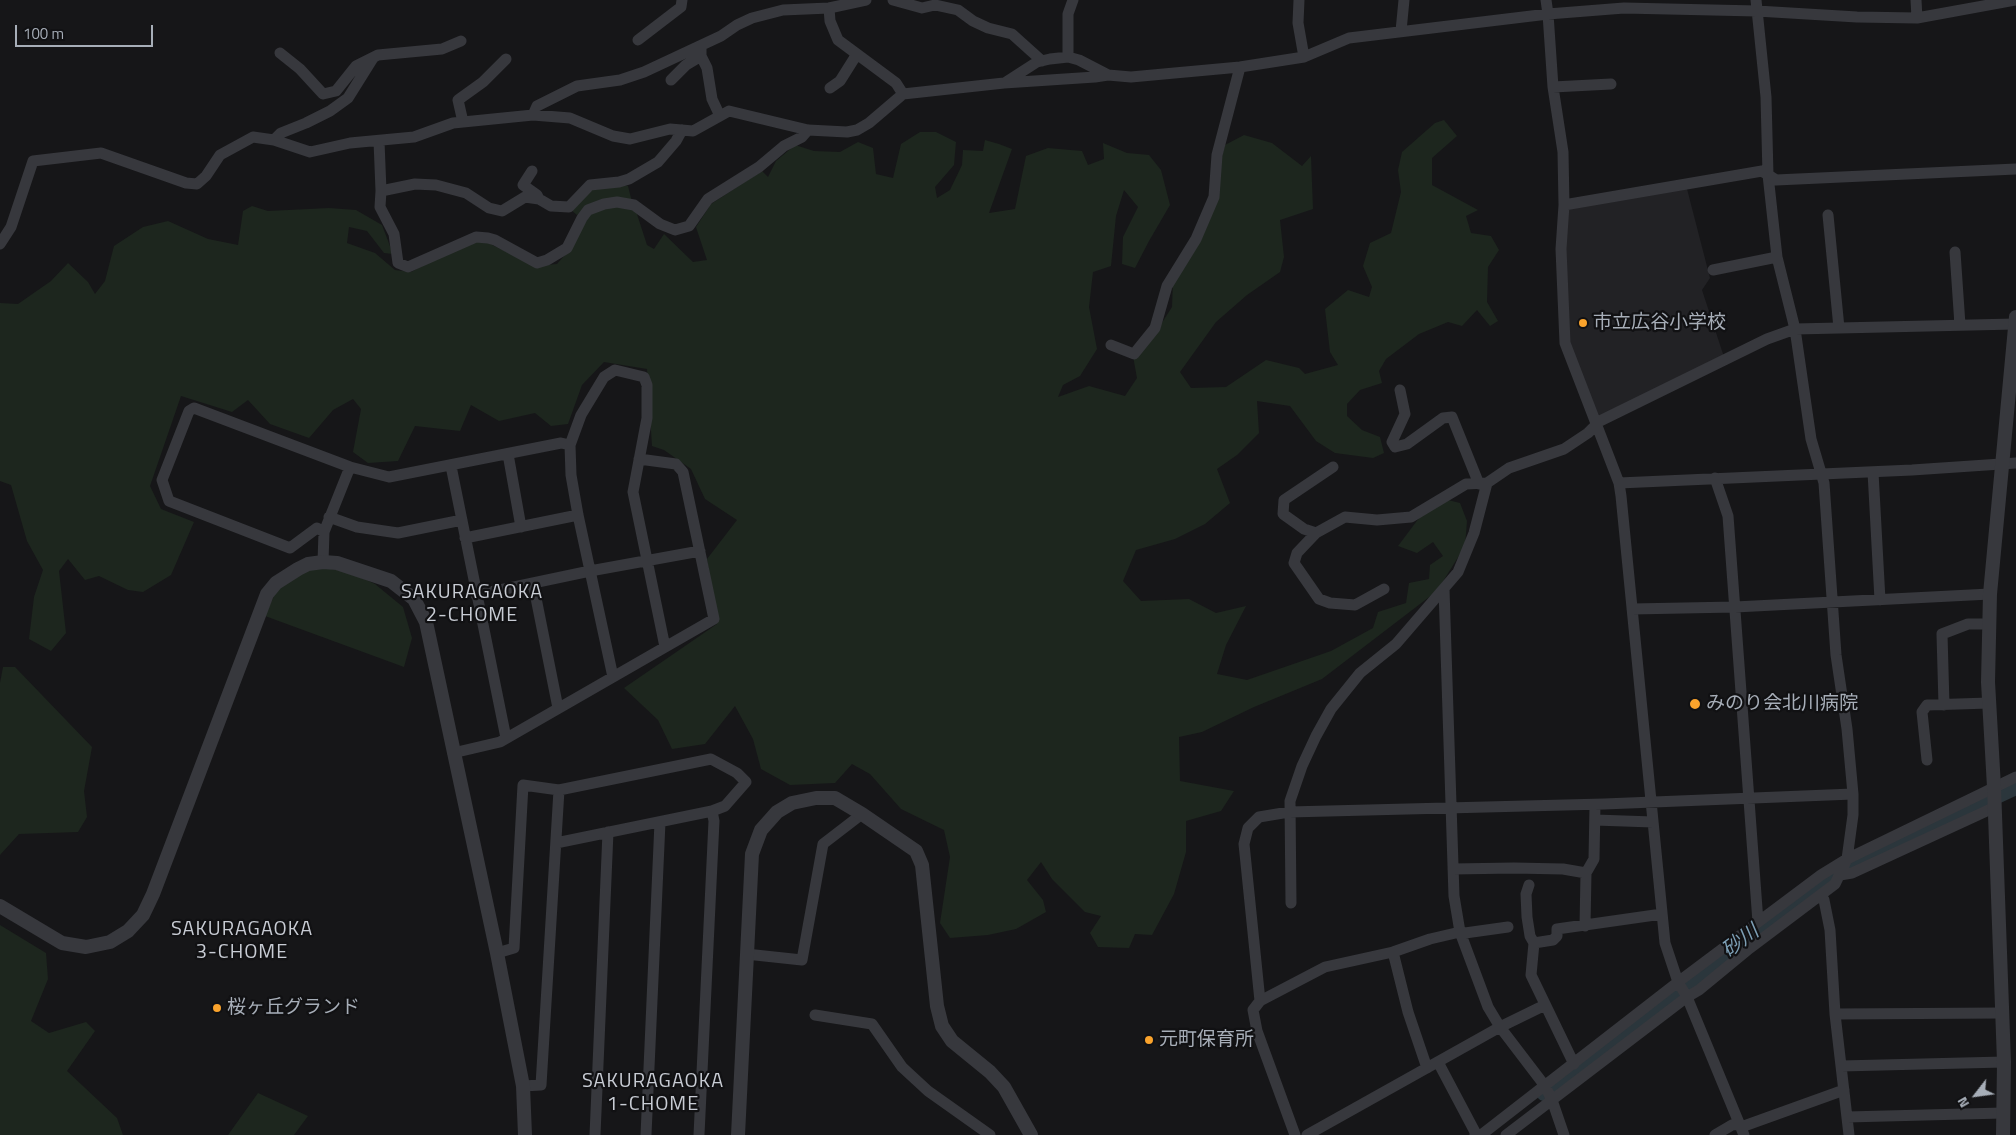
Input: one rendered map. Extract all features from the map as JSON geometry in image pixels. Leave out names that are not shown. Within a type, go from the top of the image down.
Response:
[{"type":"street","points":[[638,40],[681,6],[682,0]]},
{"type":"street","points":[[671,80],[701,51],[752,18],[783,10],[829,8],[866,0]]},
{"type":"street","points":[[893,0],[922,8],[934,3],[958,10],[973,21],[988,28],[1012,34],[1042,61]]},
{"type":"street","points":[[1068,57],[1068,14],[1073,0]]},
{"type":"street","points":[[1299,0],[1298,24],[1304,57]]},
{"type":"street","points":[[1401,31],[1404,0]]},
{"type":"street","points":[[1546,0],[1553,87],[1563,152],[1564,205],[1561,249],[1565,343],[1618,483],[1652,802],[1664,943],[1678,982],[1687,997],[1744,1135]]},
{"type":"street","points":[[1916,0],[1916,18]]},
{"type":"street","points":[[1004,83],[1042,61],[1068,57],[1079,60],[1108,74],[1131,77],[1240,67],[1304,57],[1349,38],[1548,14],[1624,8],[1756,5],[1857,18],[1916,18],[2016,0]]},
{"type":"street","points":[[1506,1135],[1687,997],[1699,990],[1750,948],[1835,884],[1846,859],[1853,815],[1853,794],[1847,729],[1836,656],[1824,482],[1810,439],[1795,329],[1777,257],[1768,175],[1766,97],[1756,5]]},
{"type":"street","points":[[829,8],[830,21],[838,40],[896,83],[903,94]]},
{"type":"street","points":[[280,53],[300,69],[323,94],[336,90],[356,66],[378,55],[442,49],[461,41]]},
{"type":"street","points":[[533,115],[537,106],[577,86],[620,80],[701,51]]},
{"type":"street","points":[[701,51],[707,68],[712,99],[720,116]]},
{"type":"street","points":[[830,88],[840,81],[857,54]]},
{"type":"street","points":[[274,140],[280,132],[306,123],[330,111],[348,98],[373,58]]},
{"type":"street","points":[[463,122],[458,100],[484,82],[506,59]]},
{"type":"street","points":[[1110,344],[1134,354],[1154,328],[1167,286],[1196,240],[1214,197],[1217,155],[1240,67]]},
{"type":"street","points":[[0,244],[11,227],[33,160],[101,153],[186,183],[197,184],[206,176],[220,155],[253,137],[274,140],[310,152],[350,143],[414,137],[453,123],[533,115],[570,118],[612,136],[630,139],[670,129],[693,131],[729,111],[808,130],[847,132],[857,130],[869,123],[903,94],[1004,83],[1095,77],[1108,74]]},
{"type":"street","points":[[1553,87],[1611,84]]},
{"type":"street","points":[[381,191],[415,184],[436,185],[466,193],[489,208],[502,211],[525,197],[539,199],[551,206],[569,207],[590,185],[620,182],[629,179],[658,162],[676,141],[682,130]]},
{"type":"street","points":[[379,141],[380,207],[394,234],[398,263],[408,267],[476,238],[495,240],[537,263],[547,260],[567,248],[588,210],[598,205],[617,202],[634,205],[660,224],[676,230],[689,226],[708,199],[759,167],[784,146],[802,137],[808,130]]},
{"type":"street","points":[[1564,205],[1762,172],[1776,180],[2016,169]]},
{"type":"street","points":[[532,171],[523,185],[537,195],[539,199]]},
{"type":"street","points":[[1828,215],[1839,328]]},
{"type":"street","points":[[1955,252],[1960,325]]},
{"type":"street","points":[[1713,270],[1777,257]]},
{"type":"street","points":[[2003,1135],[2004,1062],[1989,703],[1989,624],[1990,594],[2009,463],[2016,317]]},
{"type":"street","points":[[1384,590],[1355,606],[1330,603],[1320,599],[1294,563],[1297,553],[1316,534],[1345,517],[1377,520],[1411,516],[1466,484],[1483,484],[1509,468],[1564,449],[1588,433],[1596,424],[1767,339],[1795,329],[2015,324]]},
{"type":"street","points":[[613,677],[570,475],[570,445],[581,415],[604,377],[615,370],[644,377],[647,385],[647,418],[633,492],[665,647]]},
{"type":"street","points":[[1291,904],[1288,812],[1302,766],[1331,709],[1360,672],[1396,644],[1444,590],[1458,572],[1474,533],[1483,484],[1452,416],[1443,418],[1407,444],[1395,447],[1392,442],[1405,414],[1400,390]]},
{"type":"street","points":[[324,532],[317,528],[290,548],[169,502],[162,480],[189,411],[194,408],[350,467],[389,478],[561,443],[570,445]]},
{"type":"street","points":[[508,454],[521,527]]},
{"type":"street","points":[[453,753],[500,742],[714,619],[683,472],[676,464],[639,459]]},
{"type":"street","points":[[1618,483],[1873,472],[2009,463]]},
{"type":"street","points":[[451,466],[506,738]]},
{"type":"street","points":[[323,562],[324,532],[350,467]]},
{"type":"street","points":[[1316,534],[1304,529],[1283,514],[1284,500],[1333,467]]},
{"type":"street","points":[[1873,472],[1880,600]]},
{"type":"street","points":[[1715,478],[1728,516],[1758,922]]},
{"type":"street","points":[[465,538],[578,515]]},
{"type":"street","points":[[329,517],[357,527],[398,533],[462,520]]},
{"type":"street","points":[[476,595],[590,571],[700,551]]},
{"type":"street","points":[[0,906],[62,943],[86,946],[102,944],[110,942],[128,931],[143,915],[153,894],[267,594],[276,583],[303,566],[323,562],[337,563],[391,580],[414,599],[426,622],[497,953],[523,1086],[525,1135]]},
{"type":"street","points":[[533,583],[558,708]]},
{"type":"street","points":[[1444,590],[1454,896],[1460,932],[1488,1007],[1500,1027],[1545,1086],[1564,1135]]},
{"type":"street","points":[[1632,609],[1735,607],[1990,594]]},
{"type":"street","points":[[1944,705],[1942,634],[1968,624],[1989,624]]},
{"type":"street","points":[[1927,760],[1922,712],[1927,705],[1989,703]]},
{"type":"street","points":[[497,953],[514,948],[524,785],[559,790],[711,759],[737,772],[746,782],[725,806],[712,811],[556,843]]},
{"type":"street","points":[[1482,1135],[1678,982],[1821,875],[1846,859],[2016,777]]},
{"type":"street","points":[[523,1086],[541,1085],[559,790]]},
{"type":"street","points":[[1260,1001],[1244,844],[1248,828],[1259,817],[1288,812],[1595,804],[1853,794]]},
{"type":"street","points":[[738,1135],[752,854],[761,830],[777,812],[792,803],[816,798],[835,798],[916,851],[922,865],[937,1006],[942,1026],[952,1041],[990,1072],[1004,1087],[1031,1135]]},
{"type":"street","points":[[1585,926],[1586,873],[1594,859],[1595,804]]},
{"type":"street","points":[[1840,875],[1852,873],[1993,808]]},
{"type":"street","points":[[700,1135],[714,821],[712,811]]},
{"type":"street","points":[[746,954],[802,960],[823,844],[862,814]]},
{"type":"street","points":[[1595,820],[1653,822]]},
{"type":"street","points":[[646,1135],[660,822]]},
{"type":"street","points":[[594,1135],[608,832]]},
{"type":"street","points":[[1453,869],[1563,869],[1586,873]]},
{"type":"street","points":[[1529,885],[1526,894],[1530,936],[1534,943],[1532,975],[1574,1064]]},
{"type":"street","points":[[1820,895],[1824,900],[1830,930],[1835,1014],[1849,1135]]},
{"type":"street","points":[[1534,943],[1552,940],[1557,936],[1557,929],[1662,914]]},
{"type":"street","points":[[1295,1135],[1257,1031],[1253,1010],[1260,1001],[1325,967],[1393,952],[1430,939],[1460,932],[1465,934],[1508,927]]},
{"type":"street","points":[[1393,952],[1408,1012],[1432,1065],[1475,1132],[1475,1135]]},
{"type":"street","points":[[1307,1135],[1500,1027],[1545,1005]]},
{"type":"street","points":[[1835,1014],[2002,1013]]},
{"type":"street","points":[[815,1014],[872,1024],[902,1067],[928,1091],[990,1135]]},
{"type":"street","points":[[1841,1066],[2004,1062]]},
{"type":"street","points":[[1715,1135],[1732,1126],[1739,1124],[1744,1126],[1844,1090]]},
{"type":"street","points":[[1847,1117],[2003,1113]]},
{"type":"shaded area","points":[[1444,120],[1457,136],[1432,158],[1432,185],[1478,210],[1466,216],[1471,233],[1491,236],[1499,250],[1488,267],[1487,302],[1498,321],[1490,326],[1477,310],[1462,326],[1448,322],[1419,334],[1386,359],[1379,371],[1382,383],[1360,390],[1347,404],[1347,416],[1362,430],[1380,437],[1384,453],[1373,458],[1335,453],[1316,441],[1290,406],[1257,401],[1259,433],[1237,455],[1217,469],[1230,503],[1205,524],[1175,539],[1136,550],[1123,581],[1141,601],[1189,599],[1216,613],[1246,606],[1226,645],[1217,674],[1247,680],[1331,651],[1373,628],[1378,612],[1406,603],[1409,583],[1429,579],[1430,565],[1443,556],[1433,542],[1417,553],[1398,546],[1422,514],[1448,500],[1460,503],[1467,521],[1465,546],[1437,591],[1322,679],[1254,707],[1202,732],[1179,737],[1180,781],[1234,791],[1221,811],[1186,821],[1186,852],[1174,894],[1152,935],[1135,934],[1129,948],[1098,947],[1090,933],[1101,916],[1085,912],[1052,879],[1041,862],[1027,880],[1043,900],[1046,912],[1016,929],[988,935],[950,938],[940,923],[950,857],[944,830],[901,809],[870,774],[852,764],[835,783],[790,785],[761,769],[753,739],[735,706],[705,744],[672,749],[658,720],[624,688],[717,624],[707,559],[737,520],[705,499],[691,469],[664,450],[652,446],[647,369],[604,362],[582,385],[568,424],[551,426],[535,413],[499,421],[471,405],[460,431],[415,426],[398,461],[368,463],[353,452],[361,409],[353,399],[333,410],[309,438],[270,424],[248,400],[232,412],[181,396],[150,486],[161,509],[194,522],[171,575],[143,592],[128,590],[99,576],[85,580],[68,559],[59,571],[66,633],[51,651],[29,639],[34,597],[43,570],[27,541],[11,485],[0,481],[0,303],[18,304],[51,281],[68,263],[88,282],[95,294],[105,281],[114,246],[143,227],[168,221],[208,239],[238,245],[243,211],[252,206],[268,211],[329,208],[356,210],[382,225],[393,254],[384,253],[367,231],[349,227],[347,243],[375,253],[395,270],[411,272],[468,242],[482,240],[536,266],[557,264],[570,249],[593,209],[614,204],[635,208],[647,245],[654,249],[664,234],[693,262],[707,260],[696,227],[711,204],[762,171],[768,177],[776,161],[795,145],[814,151],[840,152],[858,142],[873,148],[876,174],[893,178],[901,144],[920,132],[936,132],[956,142],[954,165],[935,187],[937,198],[950,190],[962,165],[963,150],[983,151],[985,140],[999,144],[1012,149],[989,213],[1015,209],[1026,156],[1048,148],[1082,151],[1088,165],[1104,159],[1103,143],[1127,153],[1149,155],[1161,170],[1170,205],[1135,268],[1122,264],[1123,237],[1138,207],[1124,190],[1116,216],[1111,266],[1093,272],[1089,307],[1097,349],[1080,376],[1063,385],[1058,397],[1089,386],[1125,396],[1137,378],[1133,356],[1156,332],[1172,307],[1173,280],[1198,242],[1225,145],[1244,135],[1272,143],[1302,166],[1311,156],[1313,209],[1280,220],[1284,257],[1280,272],[1247,295],[1216,322],[1180,372],[1191,388],[1226,387],[1266,360],[1299,368],[1305,374],[1338,365],[1330,352],[1325,309],[1348,290],[1369,297],[1372,287],[1363,266],[1370,243],[1391,233],[1401,192],[1398,170],[1402,152],[1435,123]]},
{"type":"shaded area","points":[[613,184],[628,186],[632,202],[586,208],[577,215],[571,210],[592,188]]},
{"type":"shaded area","points":[[1686,185],[1710,278],[1702,290],[1725,360],[1596,424],[1565,343],[1564,205]]},
{"type":"shaded area","points":[[319,567],[349,572],[375,584],[403,607],[412,638],[404,667],[265,616],[278,587],[307,569]]},
{"type":"shaded area","points":[[3,667],[15,667],[92,747],[84,791],[87,817],[78,832],[19,834],[0,855],[0,683]]},
{"type":"shaded area","points":[[0,925],[46,953],[48,979],[31,1021],[49,1033],[86,1022],[95,1031],[67,1071],[117,1118],[123,1135],[0,1135]]},
{"type":"shaded area","points":[[258,1093],[308,1116],[294,1135],[228,1135]]},
{"type":"waterway","name":"砂川","points":[[1544,1093],[1821,881],[1855,862],[2016,787]]},
{"type":"place","name":"市立広谷小学校","points":[[1583,323]]},
{"type":"place","name":"みのり会北川病院","points":[[1695,704]]},
{"type":"place","name":"桜ヶ丘グランド","points":[[217,1008]]},
{"type":"place","name":"元町保育所","points":[[1149,1040]]},
{"type":"district","name":"SAKURAGAOKA 2-CHOME","points":[[472,604]]},
{"type":"district","name":"SAKURAGAOKA 3-CHOME","points":[[242,942]]},
{"type":"district","name":"SAKURAGAOKA 1-CHOME","points":[[653,1094]]}]
